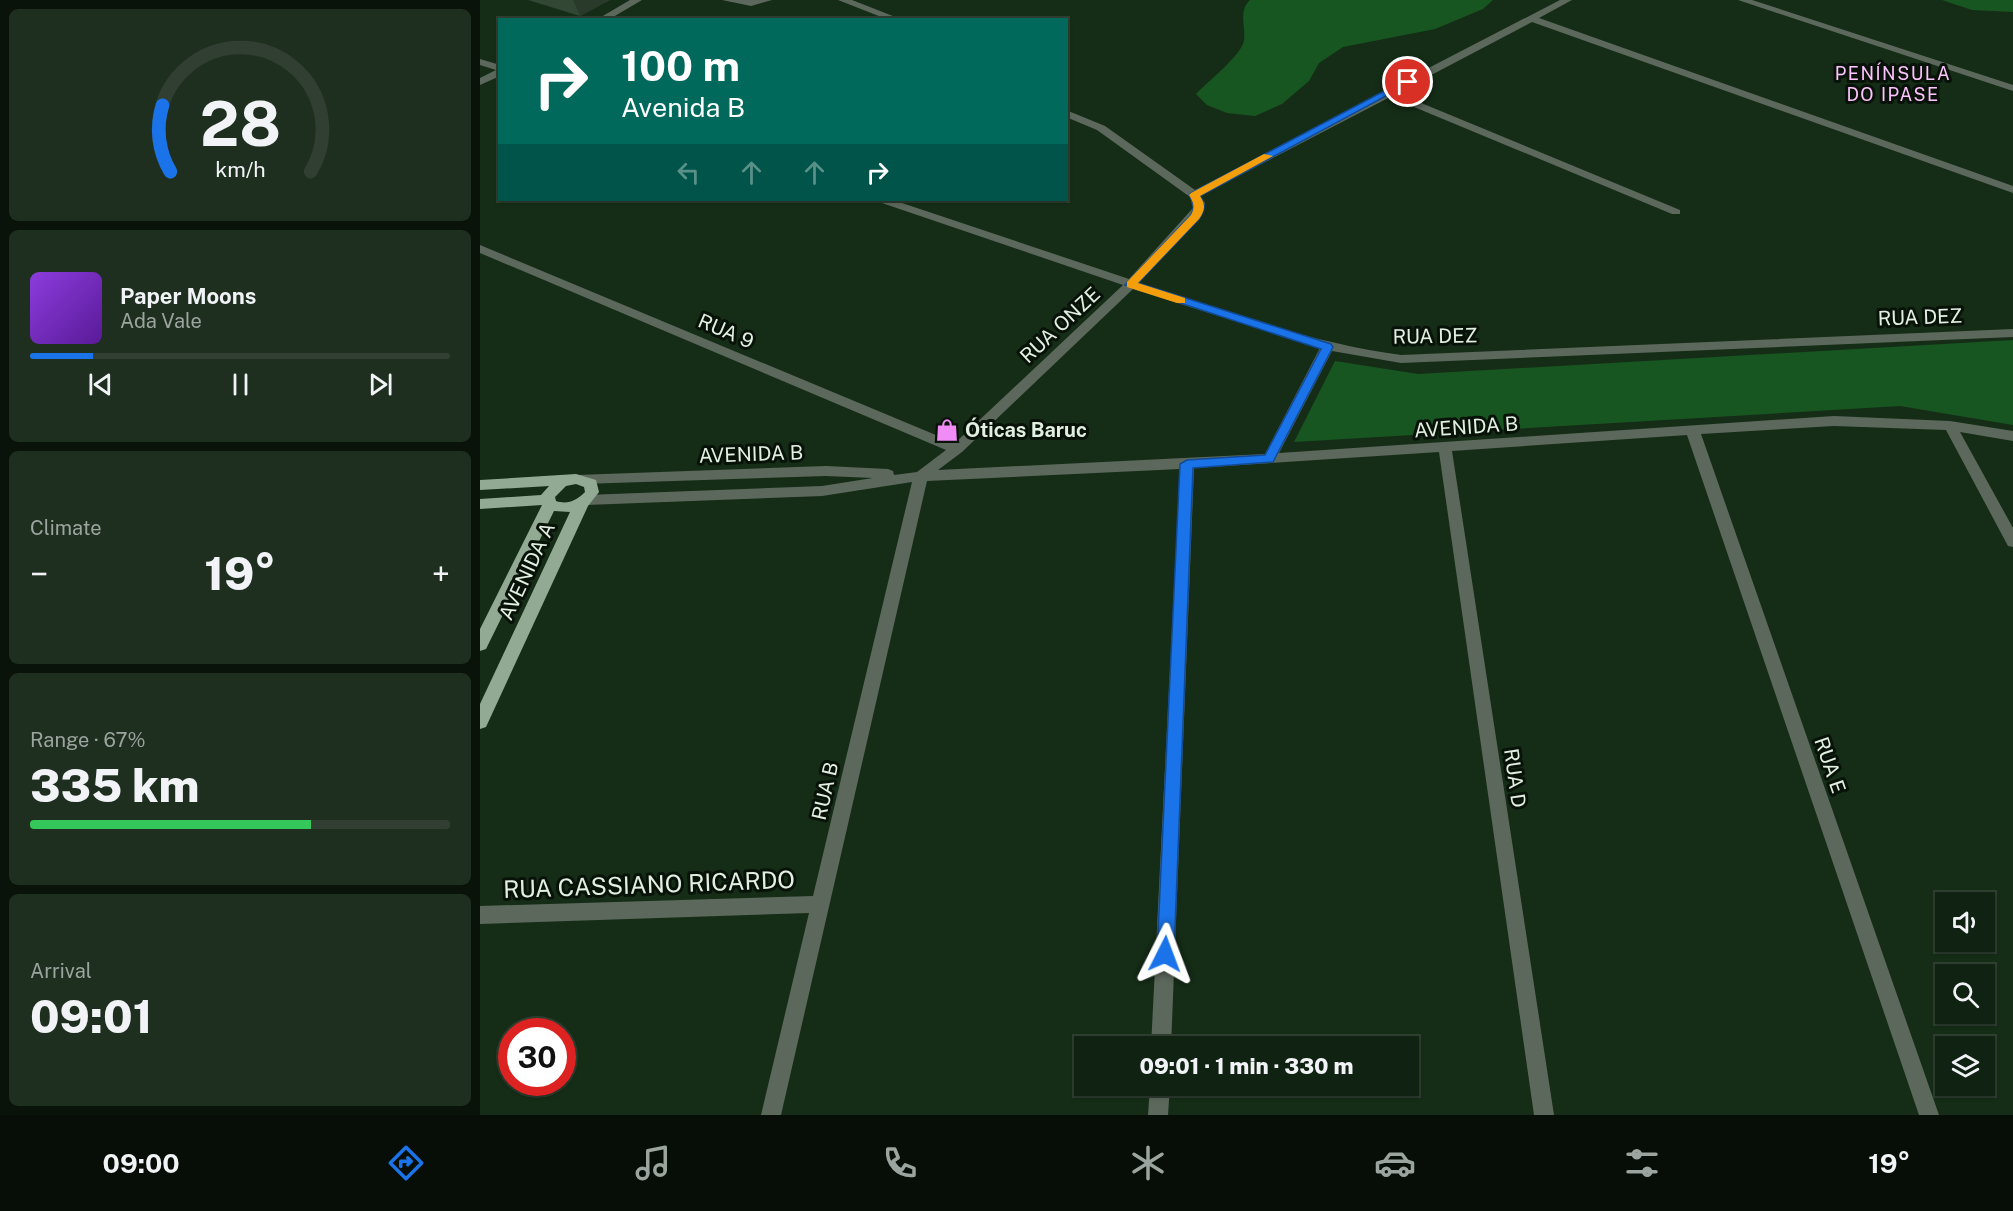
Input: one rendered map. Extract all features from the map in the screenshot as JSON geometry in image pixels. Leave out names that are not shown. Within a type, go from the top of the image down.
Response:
[{"type":"main road","points":[[480,485],[575,479],[587,481],[592,487],[590,496],[568,508],[554,507],[549,502],[480,504]]},
{"type":"main road","name":"AVENIDA A","points":[[480,645],[549,502],[551,491],[575,479]]},
{"type":"main road","name":"AVENIDA A","points":[[480,722],[584,501]]},
{"type":"street","points":[[604,18],[637,0]]},
{"type":"street","points":[[728,0],[751,3],[767,0]]},
{"type":"street","points":[[843,0],[893,18]]},
{"type":"street","points":[[1068,113],[1101,128],[1194,195],[1387,92],[1567,0]]},
{"type":"street","points":[[1743,0],[2013,88]]},
{"type":"street","points":[[1532,19],[2013,190]]},
{"type":"street","points":[[480,62],[498,69]]},
{"type":"street","points":[[480,82],[498,71]]},
{"type":"street","points":[[1387,92],[1676,212]]},
{"type":"street","name":"RUA ONZE","points":[[921,476],[957,449],[1131,285],[1195,217],[1199,203],[1194,195]]},
{"type":"street","name":"RUA DEZ","points":[[886,201],[1131,285],[1327,347],[1401,359],[2013,333]]},
{"type":"street","name":"RUA 9","points":[[480,249],[957,449]]},
{"type":"street","points":[[1269,459],[1327,347]]},
{"type":"street","name":"AVENIDA B","points":[[575,479],[825,471],[921,476],[1187,464],[1834,421],[1950,426],[2013,436]]},
{"type":"street","points":[[1950,426],[2013,542]]},
{"type":"street","name":"RUA E","points":[[1692,429],[1929,1115]]},
{"type":"street","name":"RUA D","points":[[1445,448],[1544,1115]]},
{"type":"street","points":[[1161,1036],[1187,464]]},
{"type":"street","name":"AVENIDA B","points":[[584,501],[822,491],[921,476]]},
{"type":"street","name":"RUA B","points":[[771,1115],[921,476]]},
{"type":"street","name":"RUA CASSIANO RICARDO","points":[[480,915],[820,904]]},
{"type":"street","points":[[1158,1115],[1159,1096]]},
{"type":"green space","points":[[1250,0],[1493,0],[1483,9],[1435,29],[1343,47],[1319,63],[1309,81],[1282,104],[1255,116],[1227,113],[1207,105],[1196,94],[1241,47],[1244,41],[1244,9]]},
{"type":"green space","points":[[1942,0],[2013,0],[2013,12],[1972,10]]},
{"type":"green space","points":[[2013,340],[2013,425],[1900,406],[1294,442],[1335,361],[1418,374]]},
{"type":"slow traffic","points":[[1181,300],[1131,285],[1195,217],[1199,203],[1194,195],[1268,156]]},
{"type":"place","name":"Óticas Baruc","points":[[947,430]]},
{"type":"district","name":"PENÍNSULA DO IPASE","points":[[1893,83]]},
{"type":"route","points":[[1165,954],[1187,464],[1269,459],[1327,347],[1131,285],[1195,217],[1199,203],[1194,195],[1408,82]]}]
